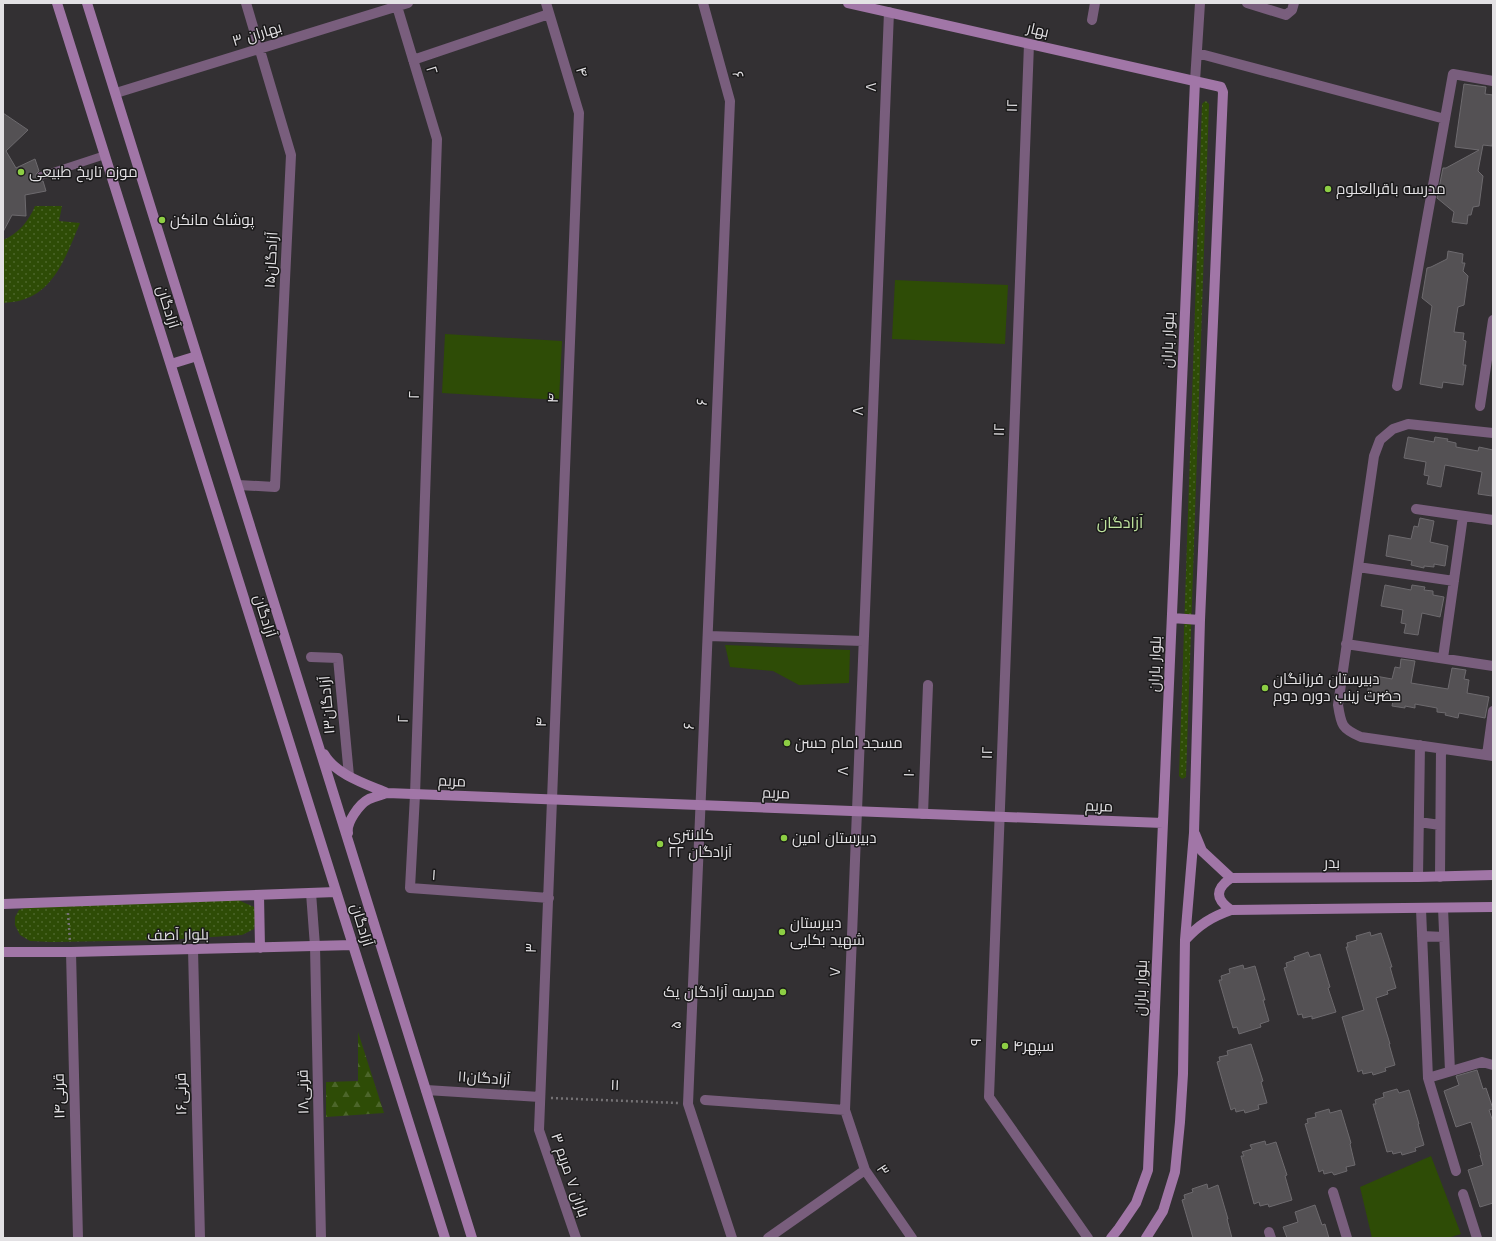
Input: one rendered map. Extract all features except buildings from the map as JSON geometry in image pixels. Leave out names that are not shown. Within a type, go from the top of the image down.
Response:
[{"type":"street","name":"آزادگان","points":[[57,3],[444,1238]]},
{"type":"street","name":"آزادگان","points":[[87,3],[472,1238]]},
{"type":"street","name":"آزادگان۱۵","points":[[238,485],[275,487],[291,155],[246,3]]},
{"type":"street","name":"بهاران ۳","points":[[116,93],[397,5],[408,3]]},
{"type":"street","name":"۴","points":[[546,3],[579,113],[552,800]]},
{"type":"street","name":"۶","points":[[701,805],[730,101],[703,3]]},
{"type":"street","name":"بهار","points":[[848,3],[1221,87],[1223,92],[1200,620]]},
{"type":"street","points":[[1092,20],[1096,3]]},
{"type":"street","points":[[1195,81],[1200,3]]},
{"type":"street","points":[[1247,3],[1286,15],[1292,10],[1294,3]]},
{"type":"street","name":"۲","points":[[397,5],[437,139],[415,795]]},
{"type":"street","name":"۸","points":[[856,811],[889,12]]},
{"type":"street","points":[[413,60],[549,14]]},
{"type":"street","name":"۱۲","points":[[999,817],[1030,44]]},
{"type":"street","points":[[1196,53],[1445,119]]},
{"type":"street","points":[[1397,386],[1454,74],[1493,81]]},
{"type":"street","name":"بلوار باران","points":[[1111,1238],[1136,1203],[1148,1170],[1195,81]]},
{"type":"street","points":[[1480,406],[1493,320]]},
{"type":"street","points":[[171,364],[197,356]]},
{"type":"street","points":[[1493,433],[1408,424],[1393,429],[1380,440],[1374,456],[1338,705],[1340,721],[1348,731],[1361,737],[1490,756],[1493,711]]},
{"type":"street","points":[[1416,509],[1493,520]]},
{"type":"street","points":[[1443,658],[1463,516]]},
{"type":"street","points":[[1358,567],[1454,581]]},
{"type":"street","points":[[1146,1238],[1163,1211],[1175,1172],[1183,1074],[1185,940],[1194,833],[1200,620],[1172,618]]},
{"type":"street","points":[[708,636],[864,641]]},
{"type":"street","points":[[1346,644],[1493,666]]},
{"type":"street","name":"آزادگان۱۳","points":[[312,657],[338,658],[349,776]]},
{"type":"street","name":"۱۰","points":[[923,814],[928,685]]},
{"type":"street","points":[[318,744],[327,759],[341,772],[387,793]]},
{"type":"street","points":[[1418,877],[1420,746]]},
{"type":"street","points":[[1440,877],[1441,749]]},
{"type":"street","points":[[350,845],[347,828],[354,814],[367,800],[387,793]]},
{"type":"street","name":"مریم","points":[[387,793],[1163,823]]},
{"type":"street","name":"۱","points":[[415,795],[410,888],[548,898]]},
{"type":"street","name":"۳","points":[[540,1097],[552,800]]},
{"type":"street","name":"۵","points":[[701,805],[688,1104],[732,1238]]},
{"type":"street","name":"۷","points":[[845,1110],[856,811]]},
{"type":"street","name":"۹","points":[[999,817],[989,1097],[1088,1238]]},
{"type":"street","points":[[1419,822],[1440,825]]},
{"type":"street","points":[[1194,833],[1202,851],[1231,878],[1222,884],[1219,894],[1222,904],[1230,910]]},
{"type":"street","name":"بدر","points":[[1231,878],[1440,877],[1493,875]]},
{"type":"street","points":[[3,904],[336,892]]},
{"type":"street","name":"قرنی۱۸","points":[[311,893],[315,946],[321,1238]]},
{"type":"street","points":[[259,895],[260,948]]},
{"type":"street","points":[[1185,940],[1196,928],[1213,916],[1230,910],[1493,907]]},
{"type":"street","points":[[1443,908],[1450,1072]]},
{"type":"street","points":[[1421,909],[1428,1078],[1456,1170]]},
{"type":"street","points":[[1422,936],[1444,937]]},
{"type":"street","name":"بلوار آصف","points":[[3,952],[71,952],[353,945]]},
{"type":"street","name":"قرنی۱۶","points":[[193,949],[200,1238]]},
{"type":"street","name":"قرنی۱۴","points":[[71,952],[78,1238]]},
{"type":"street","points":[[1428,1078],[1482,1062],[1493,1065]]},
{"type":"street","name":"آزادگان۱۱","points":[[426,1090],[540,1097]]},
{"type":"street","name":"باران ۷ مریم ۳","points":[[540,1097],[539,1130],[576,1238]]},
{"type":"street","points":[[705,1100],[845,1110]]},
{"type":"street","name":"۳","points":[[845,1110],[864,1170],[912,1238]]},
{"type":"street","points":[[768,1238],[864,1170]]},
{"type":"street","points":[[1333,1192],[1347,1238]]},
{"type":"street","points":[[1463,1194],[1477,1238]]},
{"type":"lane","points":[[41,176],[105,155]]},
{"type":"path","points":[[68,901],[71,952]]},
{"type":"path","name":"۱۱","points":[[540,1097],[688,1104]]},
{"type":"green space","points":[[1206,101],[1209,104],[1186,777],[1182,779],[1179,776],[1202,104]]},
{"type":"green space","points":[[35,206],[62,206],[59,221],[80,223],[59,269],[44,288],[34,295],[22,300],[3,303],[3,240],[18,231],[30,217]]},
{"type":"green space","points":[[895,280],[1008,285],[1005,344],[892,339]]},
{"type":"green space","points":[[445,334],[562,341],[559,400],[442,393]]},
{"type":"green space","points":[[725,645],[850,650],[849,683],[799,685],[773,671],[730,667]]},
{"type":"green space","points":[[236,899],[254,907],[256,918],[254,929],[242,935],[167,940],[52,942],[30,941],[20,935],[15,925],[15,917],[19,910],[27,907]]},
{"type":"green space","points":[[358,1032],[384,1113],[326,1117],[326,1082],[358,1081]]},
{"type":"green space","points":[[1431,1156],[1461,1234],[1448,1238],[1372,1238],[1360,1187]]},
{"type":"place","name":"موزه تاریخ طبیعی","points":[[21,172]]},
{"type":"place","name":"مدرسه باقرالعلوم","points":[[1328,189]]},
{"type":"place","name":"پوشاک مانکن","points":[[162,220]]},
{"type":"place","name":"دبیرستان فرزانگان حضرت زینب دوره دوم","points":[[1265,688]]},
{"type":"place","name":"مسجد امام حسن","points":[[787,743]]},
{"type":"place","name":"دبیرستان امین","points":[[784,838]]},
{"type":"place","name":"کلانتری ۲۲ آزادگان","points":[[660,844]]},
{"type":"place","name":"دبیرستان شهید بکایی","points":[[782,932]]},
{"type":"place","name":"مدرسه آزادگان یک","points":[[783,992]]},
{"type":"place","name":"سپهر۴","points":[[1005,1046]]},
{"type":"district","name":"آزادگان","points":[[1120,522]]}]
